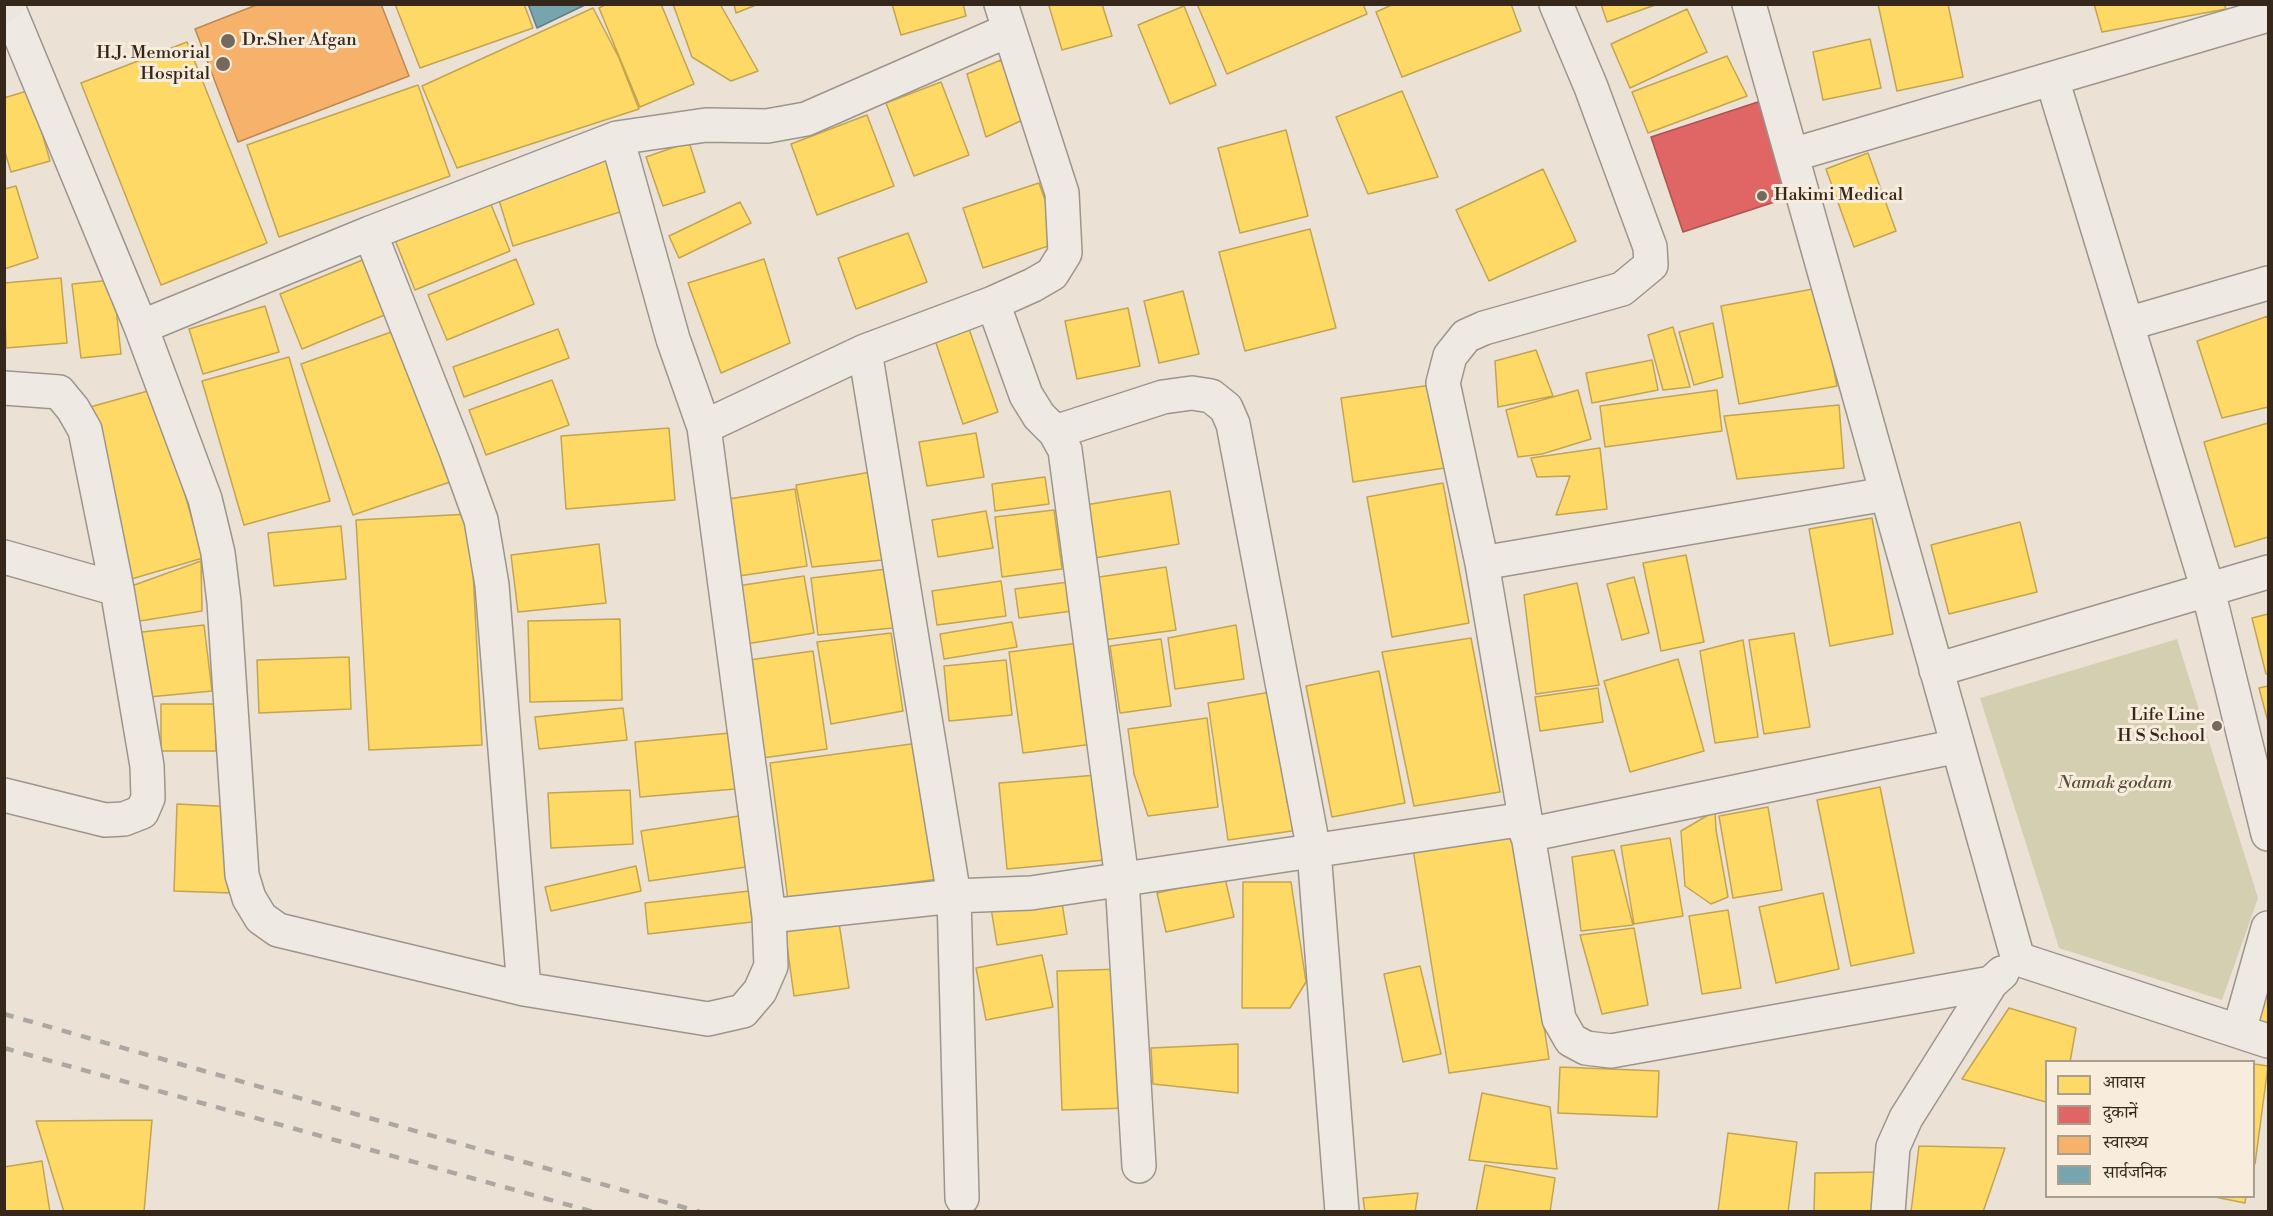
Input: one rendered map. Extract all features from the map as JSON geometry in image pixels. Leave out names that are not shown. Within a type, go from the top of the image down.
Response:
[{"type":"street","points":[[1556,4],[1591,87],[1650,247],[1651,265],[1622,289],[1484,328],[1467,336],[1450,356],[1443,383],[1482,563],[1559,1019],[1571,1040],[1586,1048],[1611,1051],[1991,983]]},
{"type":"street","points":[[1749,4],[2018,959]]},
{"type":"street","points":[[7,5],[141,327],[205,499],[218,554],[227,638],[242,875],[249,898],[261,918],[278,930],[524,989],[708,1019],[743,1011],[760,992],[771,966],[769,916],[704,427],[673,339],[616,138]]},
{"type":"street","points":[[1791,155],[2268,15]]},
{"type":"street","points":[[141,327],[370,233],[616,138],[706,126],[767,126],[806,119],[1005,17],[1062,193],[1065,253],[1052,274],[993,303],[865,351],[704,427]]},
{"type":"street","points":[[2052,79],[2208,590],[2268,834]]},
{"type":"street","points":[[370,233],[481,520],[492,585],[524,989]]},
{"type":"street","points":[[2127,324],[2268,283]]},
{"type":"street","points":[[993,303],[1026,394],[1039,416],[1055,432],[1065,450],[1122,879],[1139,1166]]},
{"type":"street","points":[[865,351],[954,896],[962,1198]]},
{"type":"street","points":[[4,388],[59,392],[73,409],[85,430],[117,589],[147,766],[148,798],[142,812],[124,819],[105,820],[4,795]]},
{"type":"street","points":[[1055,432],[1163,398],[1192,393],[1211,396],[1226,408],[1233,424],[1314,850],[1342,1212]]},
{"type":"street","points":[[1482,563],[1886,494]]},
{"type":"street","points":[[4,556],[117,589]]},
{"type":"street","points":[[1936,670],[2268,572]]},
{"type":"street","points":[[769,916],[954,896],[1031,893],[1314,850],[1526,827],[1958,746]]},
{"type":"street","points":[[2018,959],[2254,1036],[2268,928]]},
{"type":"street","points":[[1888,1212],[1893,1148],[1906,1118],[1991,983],[2018,959]]},
{"type":"green space","name":"Namak godam","points":[[2177,639],[2258,898],[2222,1000],[2059,948],[1980,698]]},
{"type":"building: आवास","points":[[395,4],[524,4],[533,28],[420,68]]},
{"type":"building: आवास","points":[[607,4],[661,4],[694,84],[640,107],[599,8]]},
{"type":"building: आवास","points":[[673,4],[720,4],[758,71],[731,81],[692,57]]},
{"type":"building: आवास","points":[[734,4],[756,4],[756,5],[736,13]]},
{"type":"building: आवास","points":[[892,4],[963,4],[966,16],[901,35]]},
{"type":"building: आवास","points":[[1102,4],[1112,36],[1062,50],[1049,6]]},
{"type":"building: आवास","points":[[1197,4],[1363,4],[1367,14],[1227,74]]},
{"type":"building: आवास","points":[[1394,4],[1511,4],[1521,31],[1402,77],[1376,12]]},
{"type":"building: आवास","points":[[1601,4],[1658,4],[1607,22]]},
{"type":"building: आवास","points":[[1878,4],[1948,4],[1963,77],[1897,91]]},
{"type":"building: आवास","points":[[2094,4],[2224,4],[2226,9],[2102,32]]},
{"type":"building: आवास","points":[[1184,6],[1216,85],[1170,104],[1138,25]]},
{"type":"building: आवास","points":[[593,8],[619,58],[639,109],[457,168],[422,86]]},
{"type":"building: आवास","points":[[1687,9],[1707,52],[1630,88],[1611,44]]},
{"type":"building: आवास","points":[[1870,39],[1881,88],[1823,100],[1813,52]]},
{"type":"building: आवास","points":[[187,42],[267,243],[161,285],[81,83]]},
{"type":"building: आवास","points":[[1727,56],[1747,96],[1648,133],[1632,92]]},
{"type":"building: आवास","points":[[1001,60],[1027,118],[986,137],[967,74]]},
{"type":"building: आवास","points":[[941,82],[969,155],[914,176],[886,103]]},
{"type":"building: आवास","points":[[418,85],[450,176],[279,237],[247,145]]},
{"type":"building: आवास","points":[[30,90],[50,161],[11,172],[4,149],[4,98]]},
{"type":"building: आवास","points":[[1402,91],[1438,177],[1368,194],[1336,117]]},
{"type":"building: आवास","points":[[867,115],[894,186],[817,215],[791,144]]},
{"type":"building: आवास","points":[[1286,130],[1308,216],[1240,233],[1218,148]]},
{"type":"building: आवास","points":[[689,142],[705,192],[663,206],[646,157]]},
{"type":"building: आवास","points":[[1868,153],[1896,231],[1854,247],[1826,169]]},
{"type":"building: आवास","points":[[609,154],[626,210],[513,246],[496,190]]},
{"type":"building: आवास","points":[[1543,169],[1576,241],[1489,281],[1456,210]]},
{"type":"building: आवास","points":[[1039,183],[1060,242],[983,268],[963,208]]},
{"type":"building: आवास","points":[[16,186],[38,258],[4,269],[4,189]]},
{"type":"building: आवास","points":[[490,202],[510,251],[415,290],[395,240]]},
{"type":"building: आवास","points":[[740,202],[751,223],[679,258],[669,236]]},
{"type":"building: आवास","points":[[1310,229],[1336,328],[1245,351],[1219,252]]},
{"type":"building: आवास","points":[[908,233],[927,282],[856,309],[838,258]]},
{"type":"building: आवास","points":[[365,259],[387,314],[302,349],[280,294]]},
{"type":"building: आवास","points":[[516,259],[534,304],[447,340],[428,295]]},
{"type":"building: आवास","points":[[764,259],[790,343],[721,373],[688,283]]},
{"type":"building: आवास","points":[[61,278],[67,343],[6,348],[4,283]]},
{"type":"building: आवास","points":[[113,280],[121,354],[81,358],[72,284]]},
{"type":"building: आवास","points":[[1818,288],[1837,386],[1739,404],[1721,306]]},
{"type":"building: आवास","points":[[1183,291],[1199,354],[1159,363],[1144,301]]},
{"type":"building: आवास","points":[[265,306],[279,352],[203,374],[189,329]]},
{"type":"building: आवास","points":[[1128,308],[1140,366],[1077,379],[1065,321]]},
{"type":"building: आवास","points":[[2268,316],[2268,407],[2222,418],[2197,341]]},
{"type":"building: आवास","points":[[1713,323],[1723,377],[1694,385],[1679,332]]},
{"type":"building: आवास","points":[[968,326],[998,412],[963,424],[934,337]]},
{"type":"building: आवास","points":[[1673,327],[1690,387],[1663,390],[1648,335]]},
{"type":"building: आवास","points":[[558,329],[569,358],[464,397],[453,367]]},
{"type":"building: आवास","points":[[397,330],[450,482],[353,515],[301,364]]},
{"type":"building: आवास","points":[[1536,350],[1553,396],[1498,407],[1495,361]]},
{"type":"building: आवास","points":[[289,357],[330,501],[244,525],[202,381]]},
{"type":"building: आवास","points":[[1652,360],[1658,390],[1592,403],[1586,373]]},
{"type":"building: आवास","points":[[552,380],[569,425],[486,455],[469,410]]},
{"type":"building: आवास","points":[[1438,384],[1451,467],[1353,482],[1341,398]]},
{"type":"building: आवास","points":[[155,389],[203,558],[128,580],[90,407]]},
{"type":"building: आवास","points":[[1578,390],[1591,439],[1542,454],[1518,457],[1506,410]]},
{"type":"building: आवास","points":[[1717,390],[1722,431],[1605,447],[1600,406]]},
{"type":"building: आवास","points":[[1839,405],[1844,468],[1737,479],[1724,416]]},
{"type":"building: आवास","points":[[2268,423],[2268,537],[2235,547],[2204,442]]},
{"type":"building: आवास","points":[[669,428],[675,500],[566,509],[561,436]]},
{"type":"building: आवास","points":[[976,433],[984,477],[927,486],[919,442]]},
{"type":"building: आवास","points":[[1600,448],[1607,509],[1556,515],[1570,476],[1537,477],[1531,458]]},
{"type":"building: आवास","points":[[871,472],[883,560],[812,567],[796,485]]},
{"type":"building: आवास","points":[[1045,477],[1049,504],[995,511],[992,484]]},
{"type":"building: आवास","points":[[1443,483],[1469,623],[1392,637],[1367,497]]},
{"type":"building: आवास","points":[[795,489],[807,566],[732,577],[721,500]]},
{"type":"building: आवास","points":[[1170,491],[1179,544],[1088,559],[1079,506]]},
{"type":"building: आवास","points":[[1054,510],[1062,569],[1002,577],[995,517]]},
{"type":"building: आवास","points":[[986,511],[993,548],[938,557],[932,520]]},
{"type":"building: आवास","points":[[470,514],[482,745],[369,750],[356,520]]},
{"type":"building: आवास","points":[[1872,518],[1893,634],[1830,646],[1809,529]]},
{"type":"building: आवास","points":[[2020,522],[2037,592],[1949,614],[1931,545]]},
{"type":"building: आवास","points":[[341,526],[346,579],[274,586],[268,533]]},
{"type":"building: आवास","points":[[599,544],[606,603],[518,612],[511,555]]},
{"type":"building: आवास","points":[[1686,555],[1704,642],[1661,651],[1643,563]]},
{"type":"building: आवास","points":[[201,561],[202,611],[140,621],[126,588]]},
{"type":"building: आवास","points":[[1166,567],[1176,630],[1096,641],[1086,579]]},
{"type":"building: आवास","points":[[887,569],[893,628],[818,635],[811,578]]},
{"type":"building: आवास","points":[[804,576],[814,633],[740,645],[730,587]]},
{"type":"building: आवास","points":[[1634,577],[1649,633],[1622,640],[1607,584]]},
{"type":"building: आवास","points":[[1001,581],[1006,616],[937,625],[932,591]]},
{"type":"building: आवास","points":[[1076,581],[1080,610],[1019,618],[1015,589]]},
{"type":"building: आवास","points":[[1577,583],[1599,685],[1536,694],[1524,595]]},
{"type":"building: आवास","points":[[2268,614],[2268,674],[2266,674],[2252,618]]},
{"type":"building: आवास","points":[[620,619],[622,700],[530,702],[528,621]]},
{"type":"building: आवास","points":[[1012,622],[1017,647],[944,659],[940,634]]},
{"type":"building: आवास","points":[[204,625],[212,691],[149,697],[142,632]]},
{"type":"building: आवास","points":[[1236,625],[1244,679],[1175,689],[1168,638]]},
{"type":"building: आवास","points":[[891,633],[903,711],[831,724],[817,642]]},
{"type":"building: आवास","points":[[1794,633],[1810,727],[1764,734],[1749,640]]},
{"type":"building: आवास","points":[[1471,638],[1500,792],[1414,806],[1382,652]]},
{"type":"building: आवास","points":[[1161,639],[1171,706],[1120,713],[1110,646]]},
{"type":"building: आवास","points":[[1743,640],[1758,737],[1715,743],[1700,651]]},
{"type":"building: आवास","points":[[1079,643],[1093,744],[1023,753],[1009,652]]},
{"type":"building: आवास","points":[[813,651],[827,749],[755,759],[742,661]]},
{"type":"building: आवास","points":[[349,657],[351,709],[259,713],[257,660]]},
{"type":"building: आवास","points":[[1678,659],[1704,751],[1630,772],[1604,681]]},
{"type":"building: आवास","points":[[1006,660],[1012,715],[949,721],[944,666]]},
{"type":"building: आवास","points":[[1379,671],[1405,803],[1332,817],[1306,686]]},
{"type":"building: आवास","points":[[2268,686],[2268,722],[2259,688]]},
{"type":"building: आवास","points":[[1598,688],[1603,722],[1540,731],[1535,697]]},
{"type":"building: आवास","points":[[1276,691],[1287,802],[1306,829],[1228,840],[1208,703]]},
{"type":"building: आवास","points":[[161,704],[215,704],[216,751],[161,751]]},
{"type":"building: आवास","points":[[623,708],[627,740],[539,749],[535,717]]},
{"type":"building: आवास","points":[[1207,718],[1218,807],[1148,816],[1134,774],[1128,729]]},
{"type":"building: आवास","points":[[730,733],[735,789],[640,797],[635,742]]},
{"type":"building: आवास","points":[[926,742],[945,878],[788,900],[770,763]]},
{"type":"building: आवास","points":[[1097,775],[1105,860],[1007,869],[999,783]]},
{"type":"building: आवास","points":[[1880,787],[1914,953],[1851,966],[1817,800]]},
{"type":"building: आवास","points":[[630,790],[633,844],[551,848],[548,793]]},
{"type":"building: आवास","points":[[177,804],[236,807],[232,893],[174,891]]},
{"type":"building: आवास","points":[[1768,807],[1782,890],[1733,898],[1719,816]]},
{"type":"building: आवास","points":[[1715,811],[1716,830],[1728,897],[1711,904],[1685,886],[1681,831]]},
{"type":"building: आवास","points":[[739,816],[746,867],[649,881],[641,831]]},
{"type":"building: आवास","points":[[1514,831],[1549,1059],[1449,1073],[1412,843]]},
{"type":"building: आवास","points":[[1670,838],[1683,916],[1634,924],[1621,846]]},
{"type":"building: आवास","points":[[1614,850],[1633,925],[1581,931],[1572,857]]},
{"type":"building: आवास","points":[[636,866],[641,891],[551,911],[545,887]]},
{"type":"building: आवास","points":[[1225,878],[1234,917],[1166,932],[1157,893]]},
{"type":"building: आवास","points":[[1243,882],[1291,882],[1306,982],[1290,1008],[1242,1008]]},
{"type":"building: आवास","points":[[749,891],[752,922],[648,934],[645,903]]},
{"type":"building: आवास","points":[[1823,893],[1839,969],[1776,983],[1759,907]]},
{"type":"building: आवास","points":[[1061,897],[1067,934],[997,945],[991,908]]},
{"type":"building: आवास","points":[[1728,910],[1741,988],[1702,994],[1689,916]]},
{"type":"building: आवास","points":[[839,923],[849,988],[794,996],[785,931]]},
{"type":"building: आवास","points":[[1634,928],[1648,1005],[1602,1014],[1580,935]]},
{"type":"building: आवास","points":[[1042,955],[1053,1007],[986,1020],[976,968]]},
{"type":"building: आवास","points":[[1420,966],[1441,1054],[1403,1062],[1384,974]]},
{"type":"building: आवास","points":[[1122,969],[1127,1108],[1062,1110],[1057,971]]},
{"type":"building: आवास","points":[[2268,975],[2268,1035],[2250,1030]]},
{"type":"building: आवास","points":[[2009,1008],[2076,1028],[2070,1060],[2045,1060],[2045,1102],[1962,1079]]},
{"type":"building: आवास","points":[[1238,1044],[1238,1093],[1153,1084],[1151,1048]]},
{"type":"building: आवास","points":[[2255,1064],[2268,1066],[2255,1164]]},
{"type":"building: आवास","points":[[1560,1067],[1659,1071],[1657,1117],[1558,1113]]},
{"type":"building: आवास","points":[[1482,1093],[1550,1107],[1557,1169],[1469,1160]]},
{"type":"building: आवास","points":[[152,1120],[144,1212],[64,1212],[36,1121]]},
{"type":"building: आवास","points":[[1728,1133],[1797,1142],[1788,1212],[1718,1212]]},
{"type":"building: आवास","points":[[1919,1146],[2005,1148],[1983,1212],[1911,1212]]},
{"type":"building: आवास","points":[[42,1161],[50,1212],[4,1212],[4,1167]]},
{"type":"building: आवास","points":[[1485,1165],[1555,1178],[1550,1212],[1476,1212]]},
{"type":"building: आवास","points":[[1885,1172],[1879,1212],[1814,1212],[1815,1173]]},
{"type":"building: आवास","points":[[1418,1193],[1415,1212],[1365,1212],[1363,1198]]},
{"type":"building: आवास","points":[[2220,1198],[2246,1198],[2245,1203]]},
{"type":"building: दुकानें","points":[[1761,101],[1793,196],[1683,232],[1651,137]]},
{"type":"building: स्वास्थ्य","points":[[259,4],[381,4],[409,76],[238,142],[195,29]]},
{"type":"building: सार्वजनिक","points":[[528,4],[587,4],[537,28]]},
{"type":"railway","points":[[4,1014],[700,1212]]},
{"type":"railway","points":[[4,1048],[594,1212]]},
{"type":"place","name":"Dr.Sher Afgan","points":[[228,41]]},
{"type":"place","name":"H.J. Memorial Hospital","points":[[223,64]]},
{"type":"place","name":"Hakimi Medical","points":[[1762,196]]},
{"type":"place","name":"Life Line H S School","points":[[2217,726]]}]
